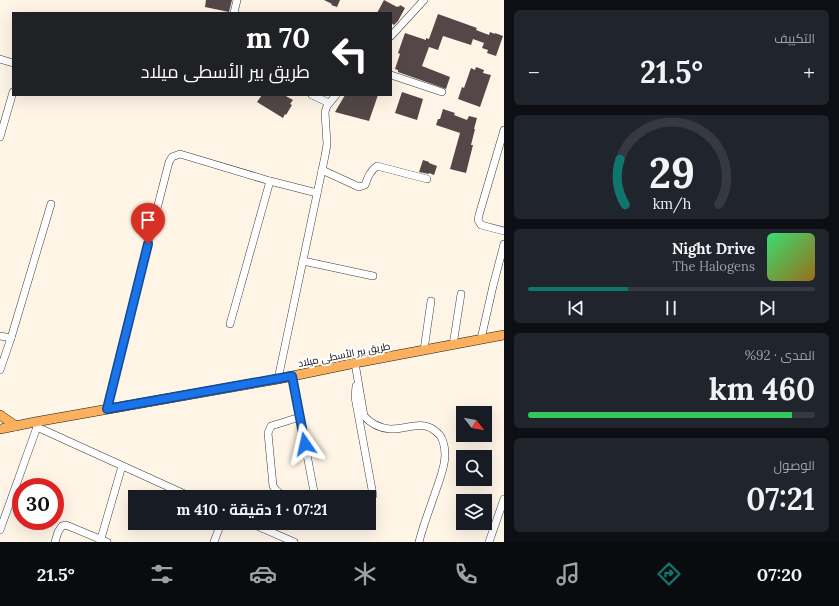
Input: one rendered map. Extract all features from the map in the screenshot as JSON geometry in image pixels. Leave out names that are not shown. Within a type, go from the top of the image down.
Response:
[{"type":"main road","name":"طريق بير الأسطى ميلاد","points":[[0,429],[36,424],[107,409],[278,379],[504,335]]},
{"type":"main road","points":[[0,415],[16,426]]},
{"type":"street","points":[[234,12],[237,0]]},
{"type":"street","points":[[392,35],[423,0]]},
{"type":"street","points":[[0,59],[12,63]]},
{"type":"street","points":[[392,75],[442,92]]},
{"type":"street","points":[[0,137],[12,95]]},
{"type":"street","points":[[314,96],[329,103]]},
{"type":"street","points":[[278,379],[327,144],[325,112],[329,103],[335,96]]},
{"type":"street","points":[[504,130],[502,146],[478,220],[481,225],[504,231]]},
{"type":"street","points":[[107,409],[169,162],[172,157],[180,154],[270,181],[317,193]]},
{"type":"street","points":[[322,170],[359,187],[365,185],[370,173],[377,166],[428,179]]},
{"type":"street","points":[[230,324],[270,181]]},
{"type":"street","points":[[0,370],[51,204]]},
{"type":"street","points":[[481,339],[504,244]]},
{"type":"street","points":[[303,261],[373,276]]},
{"type":"street","points":[[453,345],[461,294]]},
{"type":"street","points":[[424,350],[431,300]]},
{"type":"street","points":[[0,336],[11,338]]},
{"type":"street","points":[[355,363],[364,416],[369,422],[377,426],[391,429],[424,426],[433,429],[442,438],[445,454],[442,470],[419,542]]},
{"type":"street","points":[[292,376],[314,490]]},
{"type":"street","points":[[358,382],[355,388],[355,396],[372,490]]},
{"type":"street","points":[[276,490],[273,486],[268,434],[271,426],[300,417]]},
{"type":"street","points":[[0,530],[36,424],[175,490]]},
{"type":"street","points":[[55,542],[60,528],[66,525],[102,541],[122,466]]},
{"type":"street","points":[[489,542],[504,499]]},
{"type":"street","points":[[214,542],[218,530]]},
{"type":"street","points":[[266,530],[294,542]]},
{"type":"building","points":[[206,0],[232,0],[229,12],[205,7]]},
{"type":"building","points":[[324,0],[340,0],[337,7]]},
{"type":"building","points":[[384,0],[397,7],[400,5],[405,8],[394,25],[392,24],[392,12],[378,12]]},
{"type":"building","points":[[438,14],[477,28],[476,30],[489,35],[490,32],[503,36],[496,56],[487,53],[488,50],[482,48],[484,43],[473,39],[471,45],[443,36],[438,50],[429,47],[422,66],[450,77],[446,89],[398,72],[398,70],[395,69],[400,54],[398,53],[405,33],[426,40],[426,38],[429,39]]},
{"type":"building","points":[[476,67],[484,70],[483,73],[491,75],[480,107],[458,99],[462,87],[464,88],[471,68],[475,70]]},
{"type":"building","points":[[402,92],[423,99],[417,120],[395,113]]},
{"type":"building","points":[[261,96],[286,96],[293,100],[290,104],[292,105],[283,118],[257,102]]},
{"type":"building","points":[[344,96],[378,96],[369,121],[335,112]]},
{"type":"building","points":[[443,109],[455,113],[454,115],[467,120],[469,116],[477,118],[471,145],[473,145],[466,173],[450,169],[460,133],[436,125],[438,119],[440,119]]},
{"type":"building","points":[[423,160],[437,166],[434,175],[419,172]]},
{"type":"route","points":[[148,244],[107,409],[292,376],[305,444]]}]
